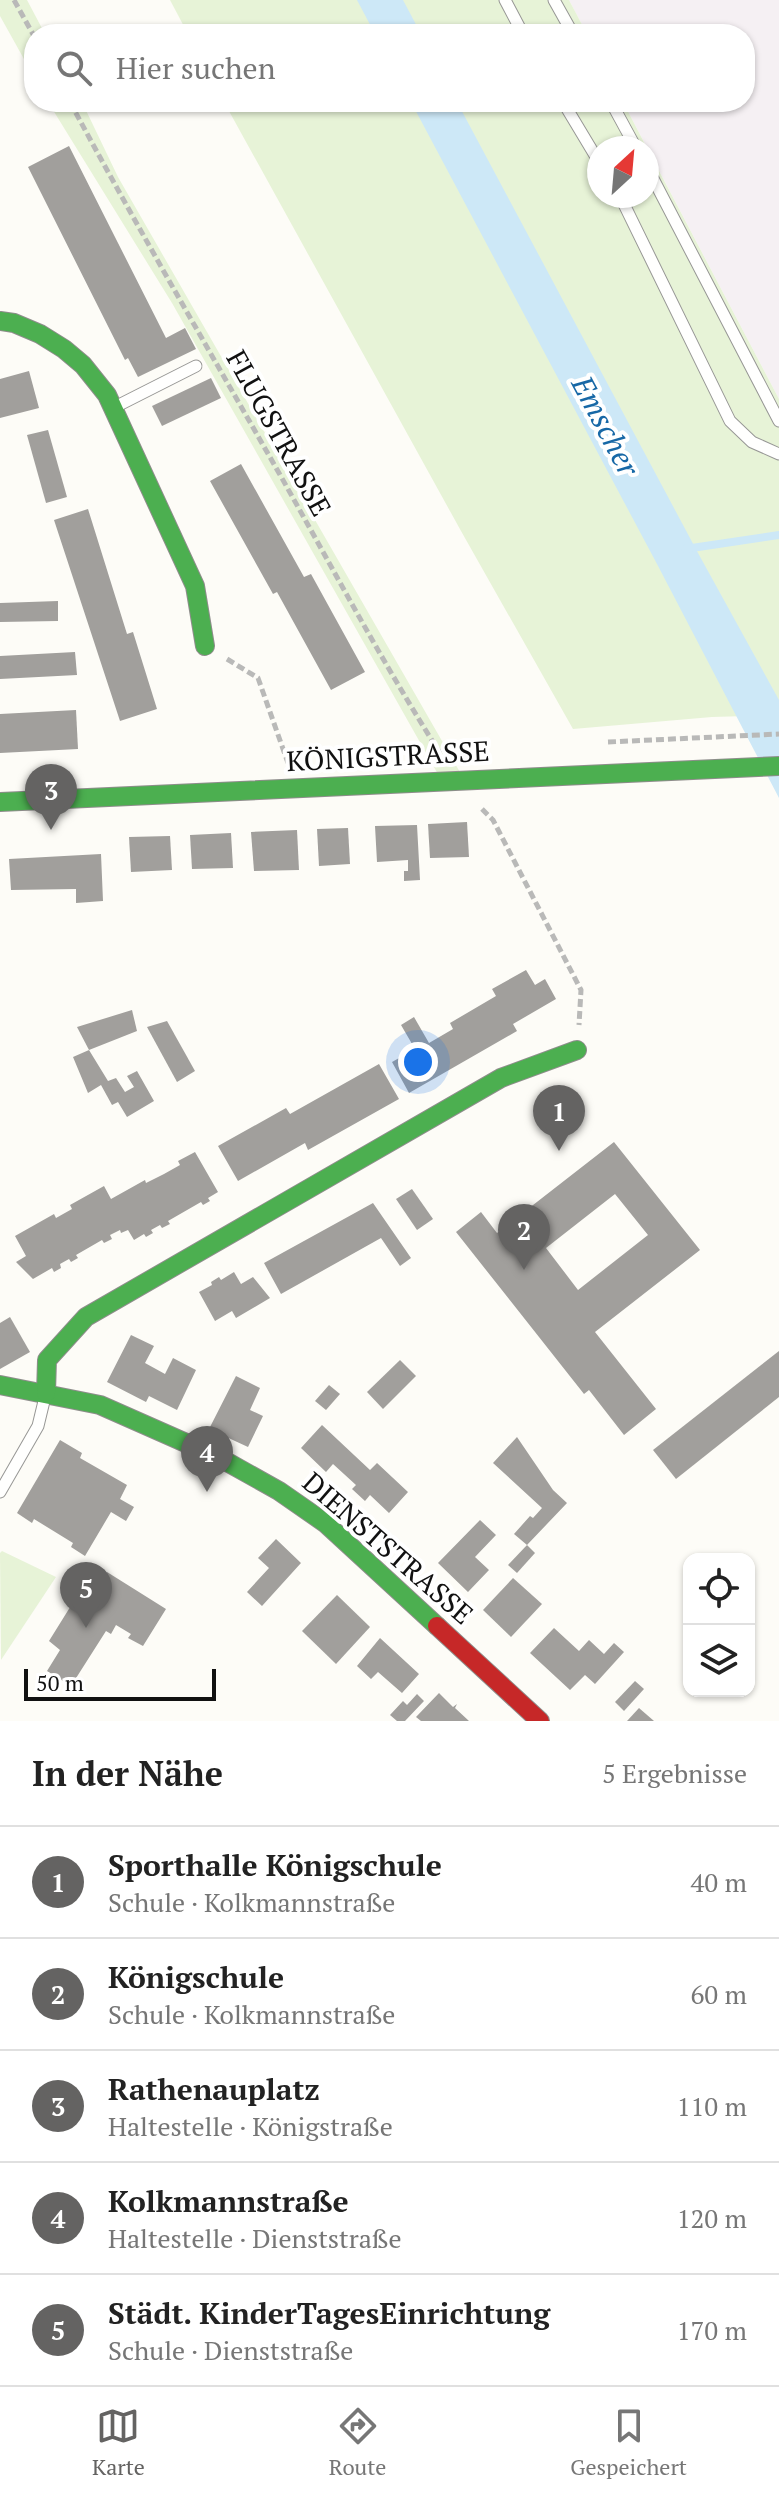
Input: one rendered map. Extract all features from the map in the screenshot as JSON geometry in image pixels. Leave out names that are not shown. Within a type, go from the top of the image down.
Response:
[{"type":"street","points":[[0,321],[14,323],[40,334],[64,349],[83,365],[114,408],[195,586],[205,646]]},
{"type":"street","name":"KÖNIGSTRASSE","points":[[0,802],[779,766]]},
{"type":"street","points":[[46,1393],[47,1360],[86,1317],[501,1078],[577,1050]]},
{"type":"street","name":"DIENSTSTRASSE","points":[[0,1385],[73,1398],[113,1411],[220,1458],[303,1505],[540,1721]]},
{"type":"lane","points":[[505,0],[518,24]]},
{"type":"lane","points":[[554,0],[567,24]]},
{"type":"lane","points":[[569,112],[587,142]]},
{"type":"lane","points":[[616,112],[629,136]]},
{"type":"lane","points":[[659,190],[779,421]]},
{"type":"lane","points":[[626,208],[730,421],[752,442],[779,454]]},
{"type":"lane","points":[[114,408],[196,366]]},
{"type":"lane","points":[[0,1492],[38,1426],[46,1393]]},
{"type":"path","points":[[14,0],[27,24]]},
{"type":"path","name":"FLUGSTRASSE","points":[[75,112],[378,653],[459,780],[493,820],[581,990],[577,1050]]},
{"type":"path","points":[[205,646],[258,678],[297,789]]},
{"type":"path","points":[[680,739],[779,734]]},
{"type":"shaded area","points":[[569,0],[779,0],[779,399],[659,171],[659,136],[641,136],[628,112],[755,112],[755,24],[582,24]]},
{"type":"green space","points":[[0,0],[27,0],[40,24],[24,24],[24,59],[0,16]]},
{"type":"green space","points":[[170,0],[569,0],[582,24],[183,24]]},
{"type":"green space","points":[[54,112],[87,112],[118,177],[461,774],[439,776],[172,303]]},
{"type":"green space","points":[[230,112],[628,112],[641,136],[587,136],[587,208],[659,208],[659,171],[779,399],[779,715],[712,717],[573,729]]},
{"type":"green space","points":[[2,1551],[56,1577],[1,1660],[0,1553]]},
{"type":"water","points":[[357,0],[403,0],[416,24],[370,24]]},
{"type":"water","name":"Emscher","points":[[416,112],[462,112],[779,700],[779,798]]},
{"type":"building","points":[[69,146],[166,338],[185,328],[196,349],[138,377],[128,358],[125,360],[28,167]]},
{"type":"building","points":[[29,371],[39,408],[0,418],[0,379]]},
{"type":"building","points":[[211,378],[221,398],[162,426],[152,406]]},
{"type":"building","points":[[48,430],[67,497],[46,503],[27,435]]},
{"type":"building","points":[[241,464],[304,577],[311,574],[365,672],[331,690],[210,481]]},
{"type":"building","points":[[88,509],[127,634],[133,632],[157,709],[120,721],[54,520]]},
{"type":"building","points":[[58,601],[58,621],[0,622],[0,603]]},
{"type":"building","points":[[75,652],[77,675],[0,679],[0,656]]},
{"type":"building","points":[[76,710],[78,749],[0,753],[0,714]]},
{"type":"building","points":[[467,822],[469,857],[430,858],[428,824]]},
{"type":"building","points":[[417,825],[420,880],[404,881],[408,860],[377,862],[375,826]]},
{"type":"building","points":[[348,828],[350,864],[319,866],[317,829]]},
{"type":"building","points":[[297,830],[299,870],[254,871],[251,832]]},
{"type":"building","points":[[231,833],[233,868],[192,869],[190,835]]},
{"type":"building","points":[[170,836],[172,870],[131,872],[129,837]]},
{"type":"building","points":[[101,854],[103,901],[76,903],[76,889],[11,890],[9,859]]},
{"type":"building","points":[[526,970],[535,985],[545,979],[556,999],[513,1024],[517,1031],[409,1093],[392,1062],[415,1049],[401,1025],[414,1017],[429,1043],[453,1029],[450,1023],[496,996],[492,989]]},
{"type":"building","points":[[132,1010],[137,1031],[89,1050],[77,1027]]},
{"type":"building","points":[[167,1021],[195,1071],[177,1082],[147,1027]]},
{"type":"building","points":[[89,1050],[108,1081],[116,1078],[125,1092],[134,1087],[127,1076],[137,1071],[154,1101],[127,1117],[118,1102],[112,1105],[101,1085],[88,1093],[73,1057]]},
{"type":"building","points":[[379,1064],[399,1099],[308,1150],[305,1143],[238,1181],[218,1146],[286,1108],[290,1114]]},
{"type":"building","points":[[614,1142],[700,1250],[595,1332],[656,1409],[624,1435],[589,1390],[584,1394],[456,1232],[481,1212],[497,1233]],"holes":[[[615,1194],[648,1235],[578,1290],[546,1248]]]},
{"type":"building","points":[[195,1152],[218,1192],[208,1198],[210,1201],[203,1205],[201,1202],[168,1221],[170,1224],[151,1230],[153,1233],[146,1237],[144,1234],[134,1240],[128,1230],[121,1233],[120,1230],[110,1235],[112,1239],[104,1243],[102,1240],[76,1255],[78,1258],[71,1262],[69,1259],[60,1264],[61,1268],[54,1272],[52,1268],[33,1279],[16,1262],[26,1256],[15,1236],[54,1214],[56,1218],[72,1209],[70,1205],[104,1186],[111,1199],[145,1180],[146,1183],[164,1174],[180,1165],[178,1161]]},
{"type":"building","points":[[412,1189],[433,1219],[417,1230],[396,1199]]},
{"type":"building","points":[[373,1203],[411,1258],[400,1266],[381,1238],[281,1294],[264,1263]]},
{"type":"building","points":[[234,1272],[241,1284],[253,1277],[270,1298],[236,1318],[232,1311],[215,1321],[199,1292],[219,1277],[221,1280]]},
{"type":"building","points":[[10,1317],[30,1352],[0,1369],[0,1323]]},
{"type":"building","points":[[131,1335],[154,1346],[145,1363],[165,1374],[173,1358],[196,1370],[177,1410],[149,1396],[146,1402],[107,1382]]},
{"type":"building","points":[[779,1351],[779,1397],[676,1479],[653,1450]]},
{"type":"building","points":[[400,1360],[416,1376],[383,1409],[367,1392]]},
{"type":"building","points":[[236,1376],[260,1388],[250,1410],[263,1416],[248,1447],[209,1429]]},
{"type":"building","points":[[329,1385],[340,1394],[326,1410],[315,1401]]},
{"type":"building","points":[[322,1425],[370,1470],[377,1463],[408,1492],[389,1513],[370,1495],[365,1501],[352,1489],[356,1485],[333,1464],[326,1472],[301,1448]]},
{"type":"building","points":[[517,1437],[553,1490],[567,1503],[527,1545],[514,1534],[542,1508],[493,1463]]},
{"type":"building","points":[[60,1440],[82,1453],[80,1458],[127,1485],[120,1499],[134,1507],[126,1521],[111,1512],[85,1556],[71,1547],[73,1543],[34,1519],[32,1523],[17,1513]]},
{"type":"building","points":[[480,1520],[496,1535],[475,1557],[489,1570],[468,1592],[438,1563]]},
{"type":"building","points":[[276,1539],[301,1563],[262,1606],[247,1592],[269,1568],[258,1558]]},
{"type":"building","points":[[527,1545],[535,1553],[517,1573],[508,1565]]},
{"type":"building","points":[[107,1572],[166,1609],[143,1646],[128,1638],[131,1634],[116,1625],[111,1634],[106,1631],[71,1686],[47,1671],[60,1650],[49,1641],[77,1596],[88,1603]]},
{"type":"building","points":[[513,1578],[542,1604],[511,1637],[483,1610]]},
{"type":"building","points":[[337,1595],[370,1627],[336,1664],[302,1631]]},
{"type":"building","points":[[554,1628],[579,1651],[589,1640],[604,1654],[614,1643],[624,1652],[595,1684],[585,1675],[570,1690],[530,1653]]},
{"type":"building","points":[[380,1638],[419,1674],[402,1693],[378,1672],[371,1679],[357,1666]]},
{"type":"building","points":[[635,1681],[644,1689],[624,1711],[615,1702]]},
{"type":"building","points":[[439,1693],[453,1707],[457,1704],[455,1708],[469,1721],[421,1721],[416,1717]]},
{"type":"building","points":[[417,1694],[424,1701],[405,1721],[397,1721],[390,1715],[403,1701],[407,1705]]},
{"type":"building","points":[[639,1708],[654,1721],[627,1721]]},
{"type":"waterway","points":[[685,549],[779,535]]},
{"type":"traffic: fast","points":[[0,321],[14,323],[40,334],[64,349],[83,365],[107,395],[195,586],[205,646]]},
{"type":"traffic: fast","points":[[0,802],[779,766]]},
{"type":"traffic: fast","points":[[46,1393],[47,1360],[86,1317],[501,1078],[577,1050]]},
{"type":"traffic: fast","points":[[0,1385],[100,1405],[220,1458],[279,1491],[325,1523],[437,1626]]},
{"type":"traffic: jam","points":[[437,1626],[540,1721]]},
{"type":"place","name":"Rathenauplatz","points":[[51,830]]},
{"type":"place","name":"Sporthalle Königschule","points":[[559,1151]]},
{"type":"place","name":"Königschule","points":[[524,1270]]},
{"type":"place","name":"Kolkmannstraße","points":[[207,1492]]},
{"type":"place","name":"Städt. KinderTagesEinrichtung","points":[[86,1628]]}]
